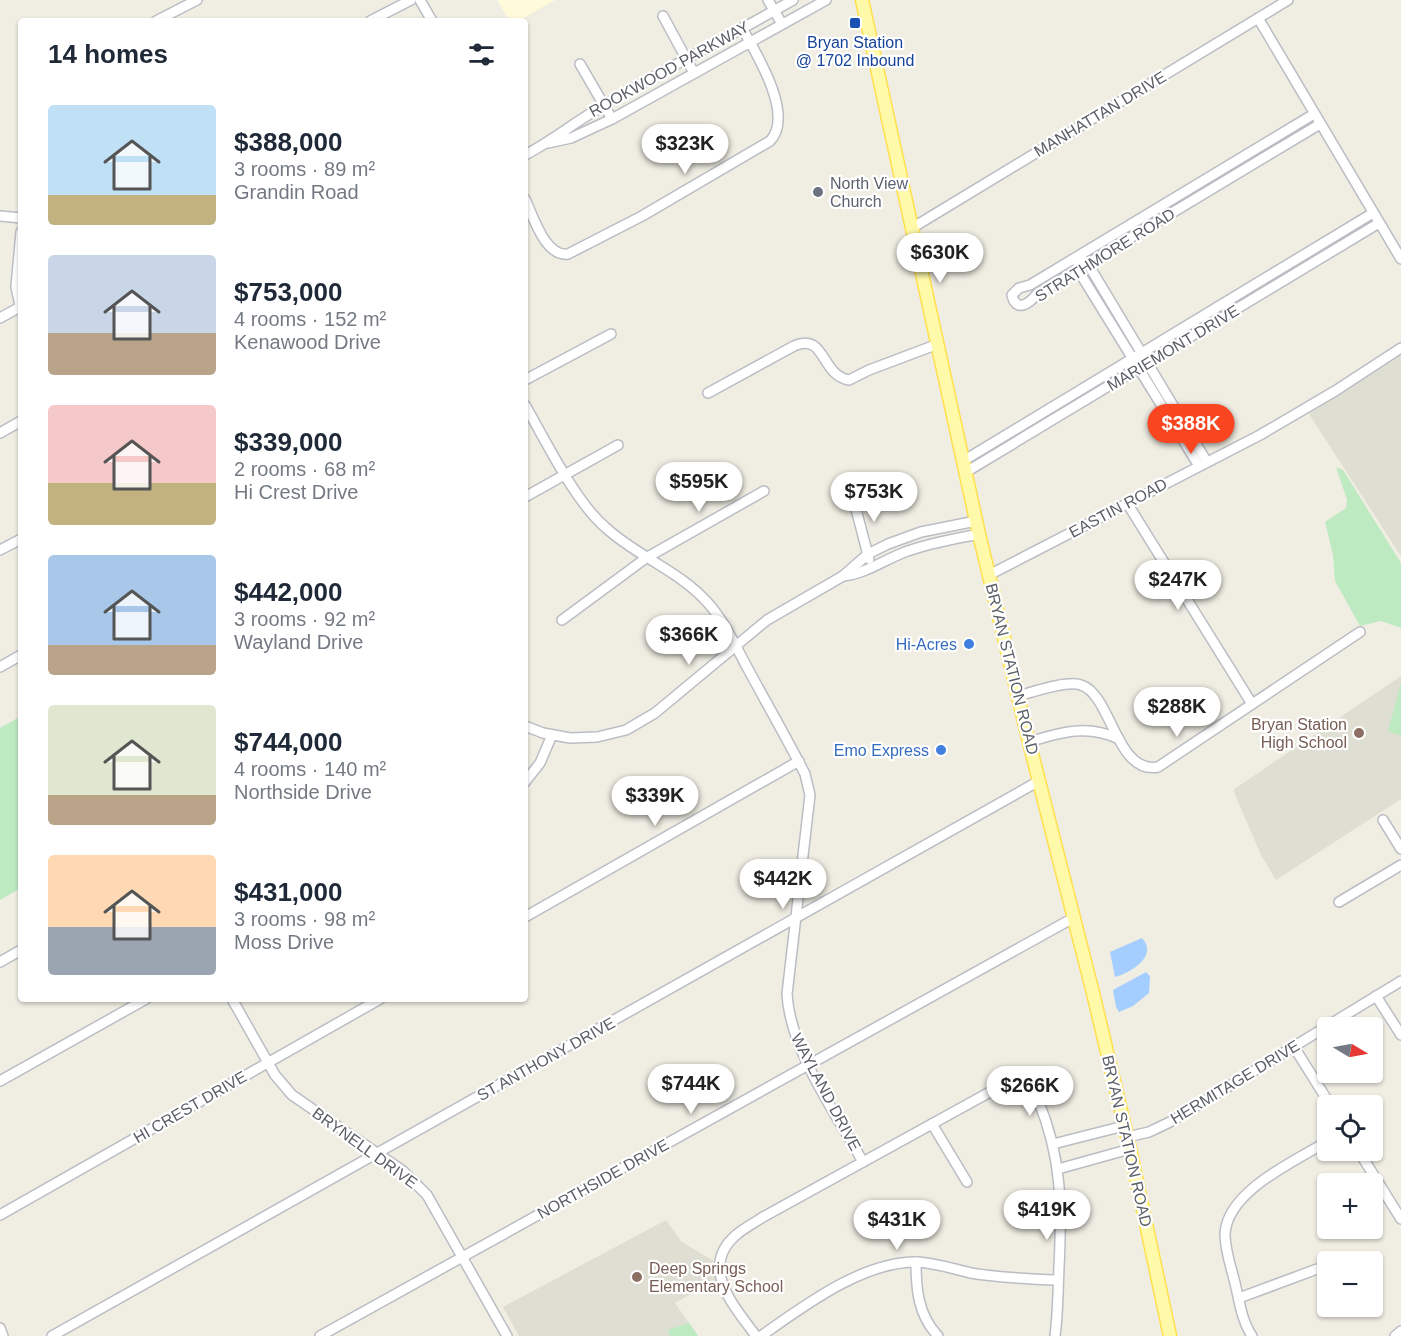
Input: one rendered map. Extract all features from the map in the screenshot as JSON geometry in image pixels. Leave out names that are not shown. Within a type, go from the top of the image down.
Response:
[{"type":"main road","name":"BRYAN STATION ROAD","points":[[862,0],[976,521],[1029,742],[1075,917],[1127,1137],[1170,1336]]},
{"type":"street","points":[[162,18],[197,0]]},
{"type":"street","points":[[376,18],[411,0]]},
{"type":"street","points":[[420,0],[430,18]]},
{"type":"street","points":[[768,0],[782,24]]},
{"type":"street","name":"ROOKWOOD PARKWAY","points":[[528,153],[548,143],[565,129],[604,105],[793,0]]},
{"type":"street","name":"ROOKWOOD PARKWAY","points":[[548,143],[571,138],[612,119],[826,0]]},
{"type":"street","name":"MANHATTAN DRIVE","points":[[912,228],[1288,0]]},
{"type":"street","points":[[663,16],[694,73]]},
{"type":"street","points":[[1258,18],[1401,259]]},
{"type":"street","points":[[528,205],[549,248],[557,253],[568,254],[764,146],[774,137],[778,114],[770,84],[742,28]]},
{"type":"street","points":[[580,64],[612,119]]},
{"type":"street","name":"STRATHMORE ROAD","points":[[1314,114],[1078,257],[1030,285],[1019,288],[1012,295],[1013,301],[1016,305],[1028,304],[1037,294],[1320,124]]},
{"type":"street","name":"MARIEMONT DRIVE","points":[[964,467],[1142,353],[1373,213]]},
{"type":"street","points":[[0,216],[18,218]]},
{"type":"street","name":"MARIEMONT DRIVE","points":[[964,467],[1139,369],[1378,223]]},
{"type":"street","points":[[1078,257],[1088,264],[1142,353],[1203,464]]},
{"type":"street","points":[[1078,257],[1078,270],[1139,369],[1203,464]]},
{"type":"street","points":[[18,265],[16,287],[18,298]]},
{"type":"street","points":[[1276,273],[1282,283]]},
{"type":"street","points":[[0,318],[18,309]]},
{"type":"street","points":[[528,378],[611,334]]},
{"type":"street","points":[[708,393],[805,342],[810,342],[816,347],[835,374],[849,380],[938,344]]},
{"type":"street","name":"EASTIN ROAD","points":[[989,575],[1286,421],[1401,348]]},
{"type":"street","name":"WAYLAND DRIVE","points":[[528,410],[587,507],[603,526],[646,558],[682,580],[704,598],[735,646],[799,761],[808,782],[810,795],[788,985],[788,1007],[792,1029],[809,1066],[863,1162]]},
{"type":"street","points":[[0,433],[18,423]]},
{"type":"street","points":[[528,495],[618,445]]},
{"type":"street","points":[[850,486],[872,568]]},
{"type":"street","points":[[562,620],[646,558],[764,491]]},
{"type":"street","points":[[1127,503],[1252,704]]},
{"type":"street","points":[[528,727],[552,735],[584,738],[626,730],[655,712],[767,620],[843,576],[868,554],[921,532],[976,521]]},
{"type":"street","points":[[843,576],[872,568],[892,557],[915,549],[979,534]]},
{"type":"street","points":[[0,550],[18,541]]},
{"type":"street","points":[[1018,696],[1068,684],[1082,685],[1092,692],[1119,739],[1136,762],[1141,766],[1158,767],[1360,632]]},
{"type":"street","points":[[0,667],[18,658]]},
{"type":"street","points":[[1029,742],[1068,731],[1086,730],[1102,732],[1119,739]]},
{"type":"street","points":[[528,778],[540,763],[552,735]]},
{"type":"street","points":[[528,914],[799,761]]},
{"type":"street","name":"ST ANTHONY DRIVE","points":[[52,1336],[1039,781]]},
{"type":"street","points":[[1383,820],[1401,849]]},
{"type":"street","points":[[1339,902],[1401,865]]},
{"type":"street","name":"NORTHSIDE DRIVE","points":[[320,1336],[1075,917]]},
{"type":"street","points":[[0,962],[18,952]]},
{"type":"street","name":"HERMITAGE DRIVE","points":[[1127,1137],[1149,1132],[1172,1121],[1401,981]]},
{"type":"street","points":[[1376,996],[1401,1035]]},
{"type":"street","points":[[0,1081],[141,1002]]},
{"type":"street","name":"BRYNELL DRIVE","points":[[234,1002],[283,1085],[302,1103],[403,1171],[427,1195],[507,1336]]},
{"type":"street","name":"HI CREST DRIVE","points":[[0,1215],[375,1002]]},
{"type":"street","points":[[1294,1047],[1324,1095]]},
{"type":"street","points":[[756,1336],[724,1289],[720,1271],[725,1249],[731,1240],[746,1228],[1016,1077],[1024,1077],[1036,1095],[1053,1144],[1058,1169],[1061,1218],[1055,1336]]},
{"type":"street","points":[[932,1124],[967,1182]]},
{"type":"street","points":[[1053,1144],[1127,1137]]},
{"type":"street","points":[[1058,1169],[1127,1137]]},
{"type":"street","points":[[1252,1336],[1245,1323],[1226,1251],[1227,1222],[1233,1208],[1253,1187],[1317,1148]]},
{"type":"street","points":[[1366,1161],[1401,1219]]},
{"type":"street","points":[[761,1336],[840,1285],[888,1267],[916,1262],[997,1277],[1058,1280]]},
{"type":"street","points":[[916,1262],[918,1299],[938,1336]]},
{"type":"street","points":[[1239,1298],[1317,1269]]},
{"type":"street","points":[[0,1328],[3,1336]]},
{"type":"street","points":[[1395,1336],[1401,1331]]},
{"type":"shaded area","points":[[497,0],[555,0],[523,18],[508,18]]},
{"type":"shaded area","points":[[1401,356],[1401,556],[1309,414]]},
{"type":"shaded area","name":"Bryan Station High School","points":[[1401,676],[1401,799],[1276,880],[1261,855],[1233,790]]},
{"type":"shaded area","name":"Deep Springs Elementary School","points":[[666,1220],[682,1242],[715,1262],[716,1280],[675,1303],[698,1336],[519,1336],[503,1307]]},
{"type":"green space","points":[[1336,467],[1343,470],[1401,563],[1401,628],[1381,621],[1360,626],[1335,581],[1333,555],[1325,522],[1346,508],[1347,500]]},
{"type":"green space","points":[[1401,683],[1401,736],[1388,731]]},
{"type":"green space","points":[[18,718],[18,890],[0,900],[0,728]]},
{"type":"green space","points":[[689,1323],[698,1336],[670,1336],[668,1330]]},
{"type":"water","points":[[1142,938],[1147,951],[1145,957],[1135,968],[1115,977],[1110,952]]},
{"type":"water","points":[[1146,972],[1150,976],[1149,993],[1133,1006],[1119,1012],[1113,990]]},
{"type":"place","name":"Bryan Station @ 1702 Inbound","points":[[855,23]]},
{"type":"place","name":"North View Church","points":[[818,192]]},
{"type":"place","name":"Hi-Acres","points":[[969,644]]},
{"type":"place","name":"Bryan Station High School","points":[[1359,733]]},
{"type":"place","name":"Emo Express","points":[[941,750]]},
{"type":"place","name":"Deep Springs Elementary School","points":[[637,1277]]}]
